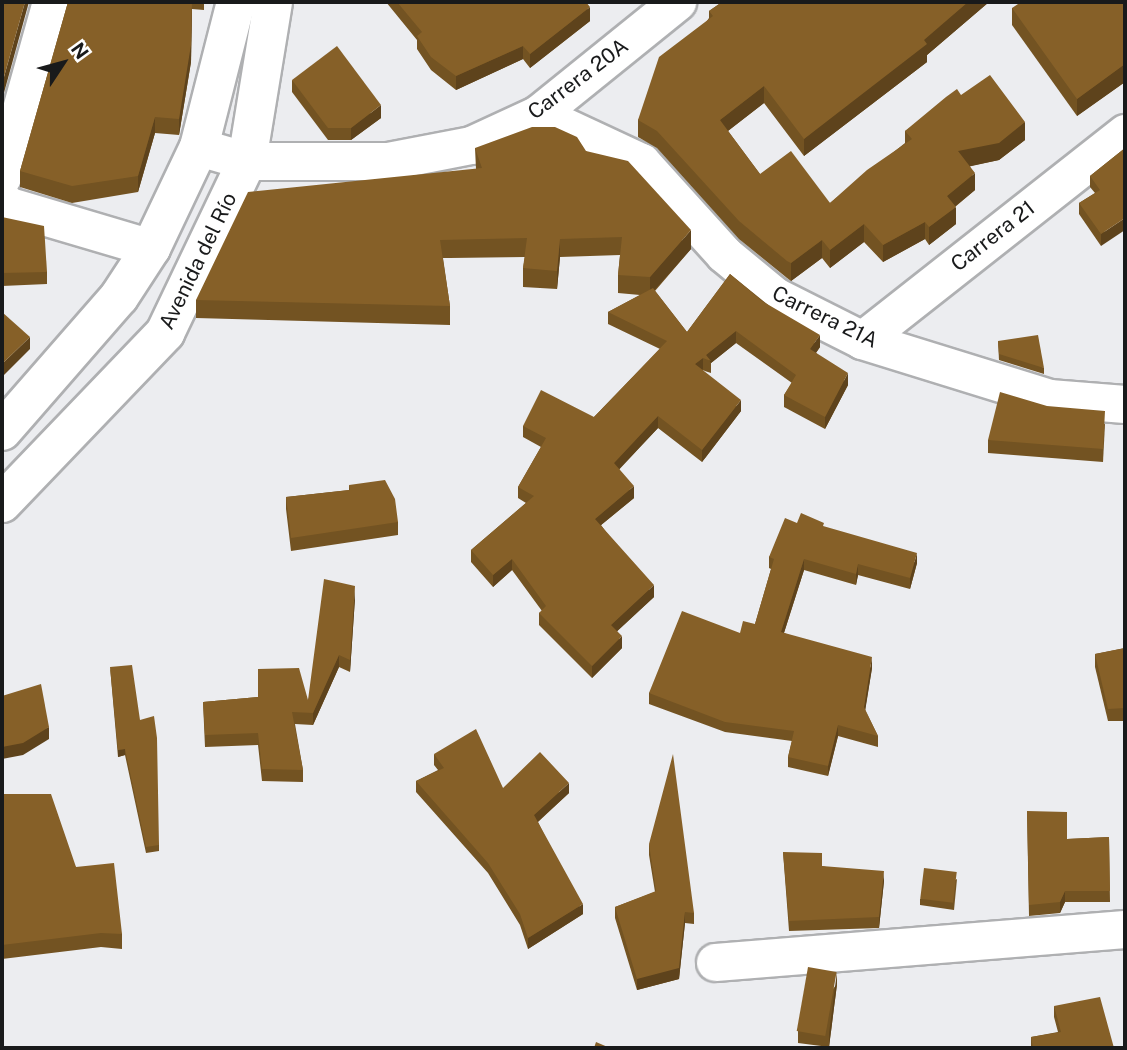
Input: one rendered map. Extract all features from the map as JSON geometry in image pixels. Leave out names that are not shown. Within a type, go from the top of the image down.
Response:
[{"type":"main road","points":[[2,431],[119,297],[151,248],[199,148],[236,2]]},
{"type":"main road","name":"Avenida del Río","points":[[2,502],[165,333],[247,161],[273,2]]},
{"type":"street","points":[[2,177],[51,2]]},
{"type":"street","name":"Carrera 20A","points":[[199,148],[247,161],[388,161],[471,145],[538,114],[638,13],[677,2]]},
{"type":"street","name":"Carrera 21A","points":[[538,114],[641,162],[724,254],[775,296],[862,340],[1049,398],[1125,404]]},
{"type":"street","name":"Carrera 21","points":[[862,340],[1125,134]]},
{"type":"street","points":[[2,199],[6,205],[151,248]]},
{"type":"street","points":[[715,962],[1125,929]]},
{"type":"building","points":[[2,2],[25,2],[2,84]]},
{"type":"building","points":[[68,2],[192,2],[191,45],[179,119],[155,117],[138,176],[72,186],[20,171]]},
{"type":"building","points":[[397,2],[586,2],[590,7],[530,54],[523,46],[456,76],[431,57],[417,36],[422,32]]},
{"type":"building","points":[[722,2],[968,2],[924,40],[927,44],[804,139],[764,86],[720,120],[760,174],[791,151],[830,203],[867,170],[912,139],[905,131],[946,97],[957,89],[961,95],[990,75],[1025,122],[999,143],[958,151],[975,173],[947,196],[956,207],[929,227],[925,222],[883,245],[864,224],[830,250],[822,240],[791,263],[739,221],[657,131],[638,120],[659,57],[713,16],[709,11]]},
{"type":"building","points":[[1021,2],[1125,2],[1125,64],[1077,99],[1012,8]]},
{"type":"building","points":[[337,46],[381,105],[351,128],[328,128],[292,80]]},
{"type":"building","points":[[532,127],[555,127],[577,137],[586,151],[628,161],[691,230],[650,277],[618,275],[622,237],[560,239],[557,271],[523,268],[527,238],[440,240],[450,306],[196,300],[248,192],[482,168],[475,148]]},
{"type":"building","points":[[1125,148],[1125,218],[1101,234],[1079,203],[1100,190],[1090,176]]},
{"type":"building","points":[[2,217],[44,226],[47,272],[2,273]]},
{"type":"building","points":[[730,274],[762,301],[820,335],[810,349],[848,373],[825,417],[784,395],[796,375],[736,331],[706,355],[711,361],[703,358],[695,364],[741,400],[702,450],[658,416],[614,463],[634,486],[595,519],[654,585],[611,625],[622,636],[592,666],[539,613],[546,606],[512,559],[493,575],[471,550],[534,496],[518,487],[546,438],[523,426],[541,390],[594,417],[667,341],[608,312],[653,288],[687,332]]},
{"type":"building","points":[[2,312],[30,337],[3,363],[2,363]]},
{"type":"building","points":[[1038,335],[1044,368],[999,354],[998,341]]},
{"type":"building","points":[[1000,392],[1047,406],[1105,411],[1103,449],[988,440]]},
{"type":"building","points":[[385,480],[395,499],[398,522],[291,538],[286,497],[350,490],[349,485]]},
{"type":"building","points":[[801,513],[824,523],[823,526],[917,553],[910,578],[858,564],[856,574],[804,559],[781,632],[872,657],[864,707],[878,736],[838,725],[828,766],[788,757],[794,731],[725,722],[649,693],[682,611],[740,633],[743,621],[755,624],[774,559],[769,557],[785,518],[797,523]]},
{"type":"building","points":[[324,579],[355,586],[350,660],[339,655],[313,713],[292,712],[303,770],[262,769],[258,733],[205,735],[203,702],[258,697],[258,669],[299,668],[308,700]]},
{"type":"building","points":[[1125,648],[1125,708],[1108,709],[1095,654]]},
{"type":"building","points":[[132,665],[140,720],[154,716],[157,738],[159,845],[146,847],[125,749],[118,750],[110,667]]},
{"type":"building","points":[[41,684],[49,727],[23,743],[2,747],[2,696]]},
{"type":"building","points":[[476,729],[503,788],[540,752],[569,783],[534,815],[583,904],[528,938],[520,914],[488,863],[416,781],[444,768],[434,754]]},
{"type":"building","points":[[673,754],[694,913],[685,912],[679,968],[637,979],[615,907],[656,891],[649,844]]},
{"type":"building","points":[[2,794],[51,794],[76,867],[114,863],[122,934],[101,933],[2,945]]},
{"type":"building","points":[[1027,811],[1067,812],[1067,839],[1109,837],[1110,891],[1065,891],[1060,902],[1029,905]]},
{"type":"building","points":[[783,852],[822,853],[822,866],[884,871],[879,917],[789,921]]},
{"type":"building","points":[[924,868],[957,872],[953,903],[920,899]]},
{"type":"building","points":[[808,967],[837,972],[825,1036],[797,1031]]},
{"type":"building","points":[[1100,997],[1114,1048],[1033,1048],[1031,1037],[1061,1032],[1054,1006]]},
{"type":"building","points":[[596,1042],[610,1048],[594,1048]]}]
